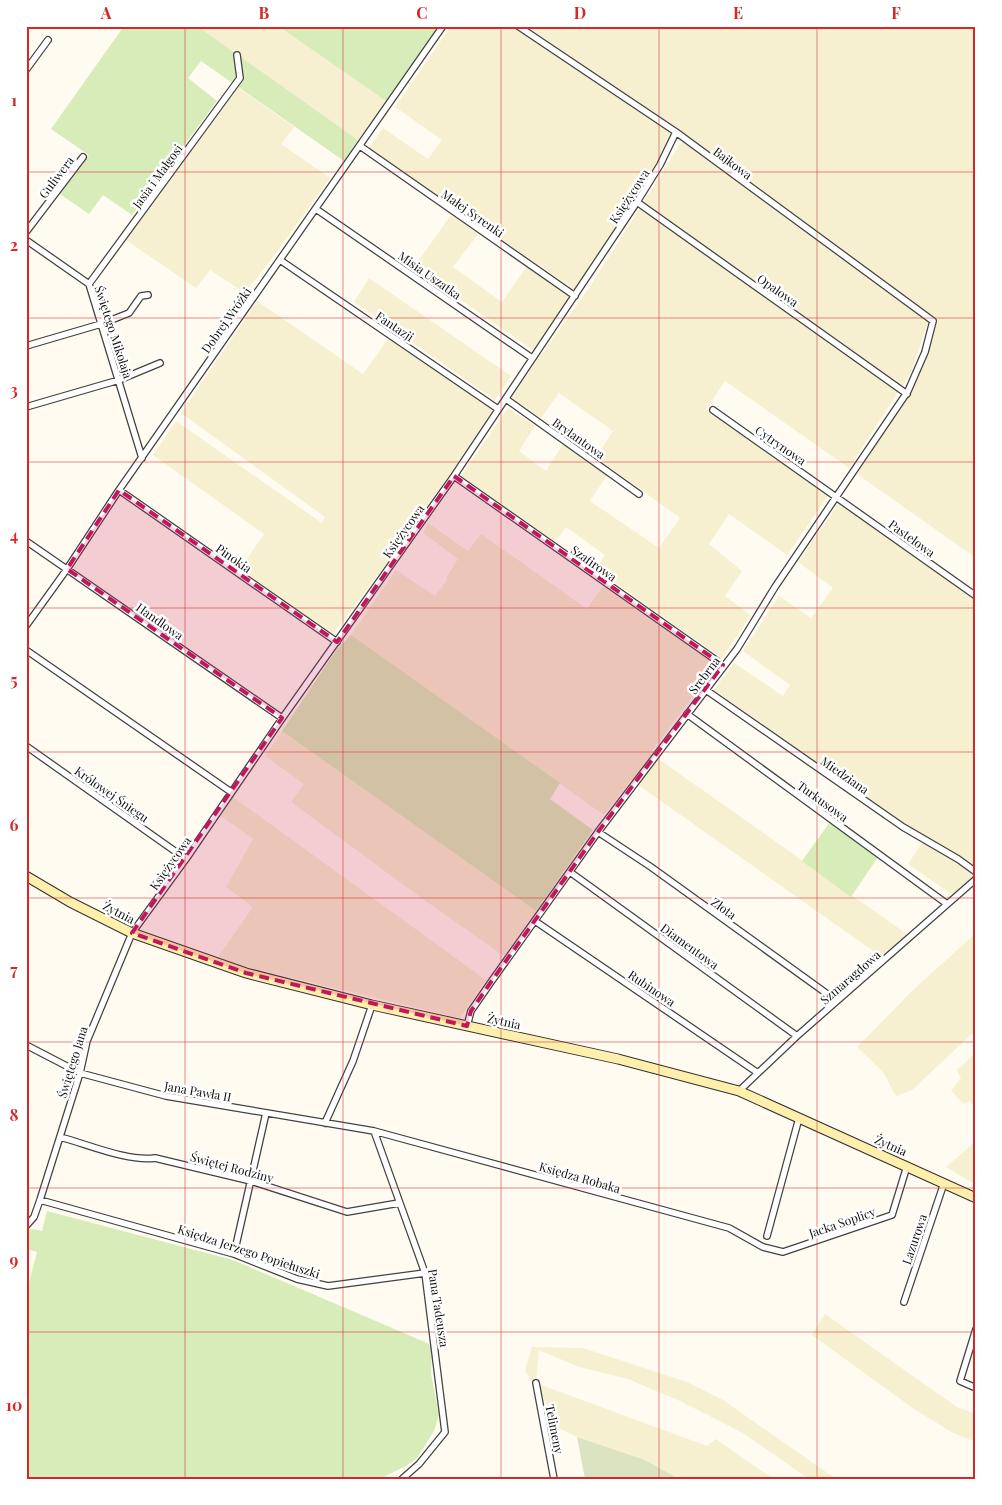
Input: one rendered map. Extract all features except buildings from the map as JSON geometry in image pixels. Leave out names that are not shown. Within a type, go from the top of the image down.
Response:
[{"type":"street","name":"Dobrej Wróżki","points":[[26,626],[444,26]]},
{"type":"street","name":"Bajkowa","points":[[518,26],[676,132],[933,321]]},
{"type":"street","points":[[26,70],[48,40]]},
{"type":"street","name":"Jasia i Małgosi","points":[[89,284],[240,78],[237,55]]},
{"type":"street","name":"Księżycowa","points":[[132,933],[186,859],[282,718],[454,476],[637,202],[660,166],[676,132]]},
{"type":"street","name":"Małej Syrenki","points":[[360,146],[575,296]]},
{"type":"street","name":"Guliwera","points":[[26,232],[83,157]]},
{"type":"street","name":"Opalowa","points":[[637,202],[907,394]]},
{"type":"street","name":"Misia Uszatka","points":[[316,209],[532,358]]},
{"type":"street","name":"Świętego Mikołaja","points":[[26,240],[89,284],[142,458]]},
{"type":"street","name":"Fantazji","points":[[280,260],[498,409]]},
{"type":"street","points":[[26,346],[101,324],[129,312],[141,296],[148,295]]},
{"type":"street","name":"Srebrna","points":[[467,1026],[471,1011],[598,832],[737,649],[775,587],[907,394],[925,352],[933,321]]},
{"type":"street","points":[[26,407],[119,380],[160,363]]},
{"type":"street","name":"Brylantowa","points":[[506,399],[639,494]]},
{"type":"street","name":"Cytrynowa","points":[[713,410],[836,497]]},
{"type":"street","name":"Szafirowa","points":[[454,476],[724,665]]},
{"type":"street","name":"Pinokia","points":[[119,490],[336,642]]},
{"type":"street","name":"Pastelowa","points":[[836,497],[976,596]]},
{"type":"street","name":"Handlowa","points":[[26,540],[282,718]]},
{"type":"street","points":[[26,650],[231,792]]},
{"type":"street","name":"Miedziana","points":[[706,690],[903,827],[958,859],[976,872]]},
{"type":"street","name":"Turkusowa","points":[[687,714],[948,904]]},
{"type":"street","name":"Królowej Śniegu","points":[[26,746],[186,859]]},
{"type":"street","name":"Złota","points":[[598,832],[651,867],[837,1002]]},
{"type":"street","name":"Diamentowa","points":[[570,872],[798,1036]]},
{"type":"street","name":"Żytnia","points":[[26,876],[70,902],[132,933],[246,973],[372,1005],[618,1059],[739,1091],[976,1198]]},
{"type":"street","name":"Szmaragdowa","points":[[739,1091],[798,1036],[976,879]]},
{"type":"street","name":"Rubinowa","points":[[535,921],[758,1073]]},
{"type":"street","name":"Świętego Jana","points":[[26,1226],[34,1217],[40,1200],[80,1073],[87,1041],[132,933]]},
{"type":"street","points":[[325,1124],[353,1061],[372,1005]]},
{"type":"street","name":"Jana Pawła II","points":[[26,1045],[80,1073],[166,1096],[374,1131]]},
{"type":"street","points":[[234,1254],[266,1113]]},
{"type":"street","points":[[767,1236],[799,1118]]},
{"type":"street","name":"Pana Tadeusza","points":[[374,1131],[425,1273],[446,1432],[419,1464],[402,1479]]},
{"type":"street","name":"Księdza Robaka","points":[[374,1131],[729,1228],[763,1247],[777,1251]]},
{"type":"street","name":"Świętej Rodziny","points":[[60,1136],[130,1157],[155,1158],[251,1181],[347,1212],[399,1203]]},
{"type":"street","name":"Jacka Soplicy","points":[[777,1251],[783,1252],[892,1215],[907,1166]]},
{"type":"street","name":"Lazurowa","points":[[904,1302],[944,1183]]},
{"type":"street","name":"Księdza Jerzego Popiełuszki","points":[[40,1200],[234,1254],[297,1279],[328,1286],[425,1273]]},
{"type":"street","points":[[976,1329],[960,1381],[976,1388]]},
{"type":"street","name":"Telimeny","points":[[536,1383],[554,1479]]},
{"type":"highlighted area","points":[[454,476],[723,665],[598,832],[491,982],[471,1011],[467,1026],[246,973],[132,933],[282,718],[67,569],[119,490],[337,642]]},
{"type":"shaded area","points":[[197,26],[278,26],[386,101],[358,140]]},
{"type":"shaded area","points":[[451,26],[513,26],[677,137],[575,290],[369,148],[383,128],[428,159],[442,140],[395,107]]},
{"type":"shaded area","points":[[527,26],[976,26],[976,558],[857,474],[910,392],[928,355],[935,317],[931,314],[911,372],[849,468],[725,381],[706,409],[828,496],[787,555],[729,514],[709,544],[742,571],[725,596],[751,615],[722,658],[595,569],[605,555],[566,527],[555,542],[461,476],[508,408],[535,426],[519,451],[546,471],[563,444],[607,475],[590,501],[659,548],[680,518],[596,457],[613,431],[559,393],[541,418],[511,397],[591,285],[684,138]]},
{"type":"shaded area","points":[[237,87],[294,127],[281,144],[330,178],[245,293],[210,270],[196,288],[126,240]]},
{"type":"shaded area","points":[[451,215],[478,234],[453,267],[502,302],[527,266],[570,297],[533,350],[414,267]]},
{"type":"shaded area","points":[[369,278],[511,376],[495,400],[354,302]]},
{"type":"shaded area","points":[[257,301],[363,374],[388,339],[493,410],[388,563],[373,553],[387,563],[332,635],[240,569],[264,534],[153,455],[176,421],[322,523],[325,517],[181,413]]},
{"type":"shaded area","points":[[839,503],[976,600],[976,883],[957,898],[908,864],[925,838],[714,690],[734,663],[783,696],[790,685],[743,651],[779,596],[811,618],[833,588],[798,562]]},
{"type":"shaded area","points":[[428,523],[468,551],[481,534],[587,609],[603,586],[717,665],[650,753],[914,939],[889,962],[631,780],[604,815],[351,635],[396,570],[435,596],[447,580],[446,578],[458,559],[423,533]]},
{"type":"shaded area","points":[[282,731],[536,911],[504,956],[291,802],[304,784],[265,756]]},
{"type":"shaded area","points":[[233,797],[486,980],[460,1018],[243,966],[218,957],[253,907],[226,887],[253,839],[221,816]]},
{"type":"shaded area","points":[[976,933],[976,1030],[912,1090],[896,1096],[883,1072],[857,1047],[914,989]]},
{"type":"shaded area","points":[[976,1052],[976,1107],[969,1101],[964,1104],[951,1091],[961,1078],[957,1070]]},
{"type":"shaded area","points":[[976,1141],[976,1185],[946,1167]]},
{"type":"shaded area","points":[[825,1314],[957,1407],[976,1414],[976,1442],[953,1433],[914,1409],[812,1335]]},
{"type":"shaded area","points":[[532,1347],[583,1348],[687,1382],[723,1400],[836,1479],[809,1479],[743,1433],[680,1401],[628,1379],[579,1367],[539,1350],[536,1383],[707,1446],[716,1439],[773,1479],[679,1479],[645,1460],[577,1437],[553,1425],[545,1400],[525,1371]]},
{"type":"green space","points":[[124,26],[197,26],[358,140],[344,161],[201,61],[188,78],[217,101],[132,215],[103,195],[89,214],[60,194],[89,155],[51,129]]},
{"type":"green space","points":[[278,26],[441,26],[386,101]]},
{"type":"green space","points":[[351,635],[560,783],[550,799],[593,830],[536,911],[282,731],[337,649]]},
{"type":"green space","points":[[830,822],[878,857],[851,897],[802,861]]},
{"type":"green space","points":[[47,1211],[233,1260],[432,1345],[431,1374],[439,1415],[434,1431],[417,1458],[406,1466],[379,1479],[26,1479],[26,1294],[37,1252],[26,1249],[26,1231],[32,1229],[42,1231]]},
{"type":"green space","points":[[577,1437],[645,1460],[679,1479],[585,1479]]}]
